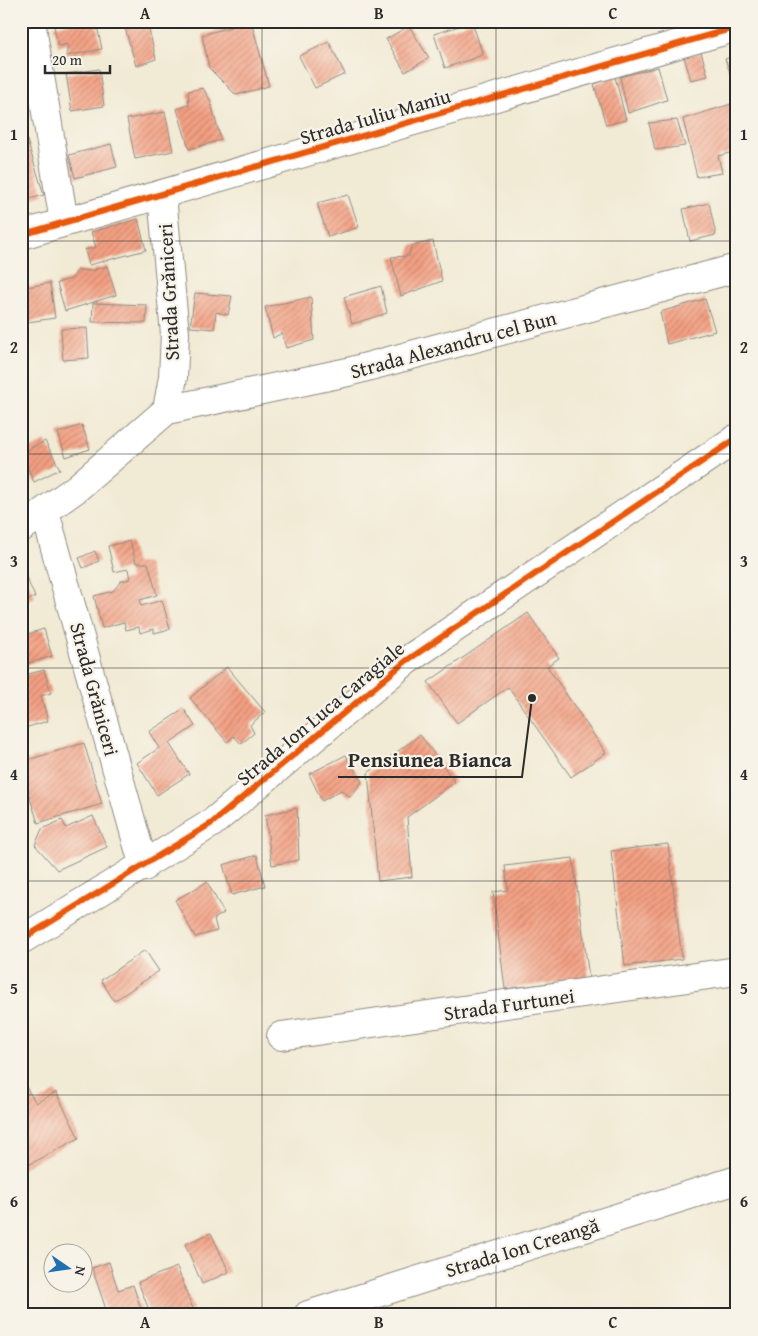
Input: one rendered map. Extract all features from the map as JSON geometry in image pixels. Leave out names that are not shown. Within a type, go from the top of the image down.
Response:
[{"type":"street","points":[[31,21],[64,222]]},
{"type":"street","name":"Strada Iuliu Maniu","points":[[21,235],[162,196],[737,27]]},
{"type":"street","name":"Strada Grăniceri","points":[[162,196],[175,334],[173,377],[167,410]]},
{"type":"street","name":"Strada Alexandru cel Bun","points":[[167,410],[348,372],[737,268]]},
{"type":"street","points":[[21,528],[45,512],[167,410]]},
{"type":"street","name":"Strada Ion Luca Caragiale","points":[[21,940],[144,867],[212,823],[406,661],[737,438]]},
{"type":"street","name":"Strada Grăniceri","points":[[45,512],[144,867]]},
{"type":"street","name":"Strada Furtunei","points":[[282,1036],[737,971]]},
{"type":"street","name":"Strada Ion Creangă","points":[[308,1315],[737,1180]]},
{"type":"building","points":[[79,21],[96,21],[102,49],[66,56],[68,44],[58,46],[54,26]]},
{"type":"building","points":[[123,21],[147,21],[156,59],[136,66]]},
{"type":"building","points":[[251,21],[269,86],[236,95],[209,68],[202,35]]},
{"type":"building","points":[[472,22],[483,55],[445,68],[434,34]]},
{"type":"building","points":[[409,26],[429,58],[405,72],[386,39]]},
{"type":"building","points":[[329,42],[345,74],[315,88],[299,56]]},
{"type":"building","points":[[701,52],[708,76],[691,80],[684,57]]},
{"type":"building","points":[[737,55],[737,91],[725,59]]},
{"type":"building","points":[[658,67],[667,100],[628,113],[620,77]]},
{"type":"building","points":[[99,69],[104,106],[72,111],[66,74]]},
{"type":"building","points":[[615,77],[626,120],[606,125],[594,84]]},
{"type":"building","points":[[203,88],[210,100],[221,140],[189,149],[177,109],[189,105],[188,91]]},
{"type":"building","points":[[731,104],[737,124],[737,151],[718,156],[722,173],[697,177],[683,119]]},
{"type":"building","points":[[165,112],[173,151],[135,159],[127,119]]},
{"type":"building","points":[[677,120],[685,146],[655,150],[649,123]]},
{"type":"building","points":[[21,121],[44,195],[21,201]]},
{"type":"building","points":[[111,144],[117,167],[75,178],[69,155]]},
{"type":"building","points":[[348,195],[359,227],[328,237],[317,203]]},
{"type":"building","points":[[709,203],[716,235],[690,241],[683,209]]},
{"type":"building","points":[[138,219],[146,250],[89,265],[85,250],[96,247],[91,232]]},
{"type":"building","points":[[433,241],[442,281],[401,296],[391,257],[409,256],[411,246]]},
{"type":"building","points":[[107,266],[116,295],[65,311],[57,283],[71,279],[78,270],[91,271]]},
{"type":"building","points":[[50,283],[55,318],[21,323],[21,288]]},
{"type":"building","points":[[381,286],[387,313],[352,324],[344,297]]},
{"type":"building","points":[[195,293],[232,296],[228,315],[216,312],[214,329],[190,327]]},
{"type":"building","points":[[311,297],[314,340],[286,348],[282,333],[273,338],[265,307]]},
{"type":"building","points":[[705,299],[715,331],[667,344],[660,312]]},
{"type":"building","points":[[93,303],[147,305],[146,323],[92,322]]},
{"type":"building","points":[[87,328],[89,358],[63,360],[61,329]]},
{"type":"building","points":[[82,425],[90,449],[66,457],[58,433]]},
{"type":"building","points":[[45,441],[60,469],[34,482],[21,453]]},
{"type":"building","points":[[130,541],[136,563],[148,563],[157,595],[140,600],[141,606],[162,600],[170,629],[154,633],[154,629],[140,633],[139,627],[126,630],[124,622],[102,628],[94,596],[113,591],[121,581],[130,579],[128,569],[114,572],[108,546]]},
{"type":"building","points":[[95,551],[99,561],[83,568],[79,558]]},
{"type":"building","points":[[21,570],[23,570],[35,597],[21,603]]},
{"type":"building","points":[[528,613],[559,658],[547,666],[606,753],[571,777],[508,687],[457,723],[428,682]]},
{"type":"building","points":[[44,629],[52,656],[21,666],[21,636]]},
{"type":"building","points":[[227,667],[265,712],[250,725],[254,733],[241,744],[234,736],[227,742],[190,698]]},
{"type":"building","points":[[44,670],[51,693],[41,696],[48,721],[21,729],[21,676]]},
{"type":"building","points":[[184,709],[195,726],[169,743],[189,774],[157,795],[137,763],[159,748],[149,732]]},
{"type":"building","points":[[420,735],[455,782],[407,817],[412,877],[378,881],[368,773]]},
{"type":"building","points":[[84,743],[102,804],[38,823],[21,770],[21,762]]},
{"type":"building","points":[[346,755],[362,782],[350,797],[341,790],[322,801],[309,774]]},
{"type":"building","points":[[297,808],[299,860],[272,865],[265,815]]},
{"type":"building","points":[[93,816],[107,847],[57,870],[35,845],[42,829],[62,820],[66,828]]},
{"type":"building","points":[[668,844],[682,959],[625,966],[611,851]]},
{"type":"building","points":[[257,855],[265,886],[232,895],[223,865]]},
{"type":"building","points":[[573,858],[589,978],[505,989],[493,892],[508,890],[505,866]]},
{"type":"building","points":[[207,882],[224,913],[214,919],[217,931],[195,937],[175,900]]},
{"type":"building","points":[[145,950],[159,971],[114,1001],[101,980]]},
{"type":"building","points":[[21,1079],[36,1103],[56,1092],[79,1138],[21,1169]]},
{"type":"building","points":[[211,1233],[229,1272],[202,1284],[185,1244]]},
{"type":"building","points":[[109,1262],[118,1290],[133,1285],[143,1315],[108,1315],[92,1268]]},
{"type":"building","points":[[177,1267],[193,1309],[179,1315],[151,1315],[138,1282]]},
{"type":"building","points":[[104,1310],[105,1315],[83,1315],[83,1314]]},
{"type":"cycle path","points":[[21,235],[737,27]]},
{"type":"cycle path","points":[[21,940],[212,823],[406,661],[737,438]]},
{"type":"place","name":"Pensiunea Bianca","points":[[532,698]]}]
